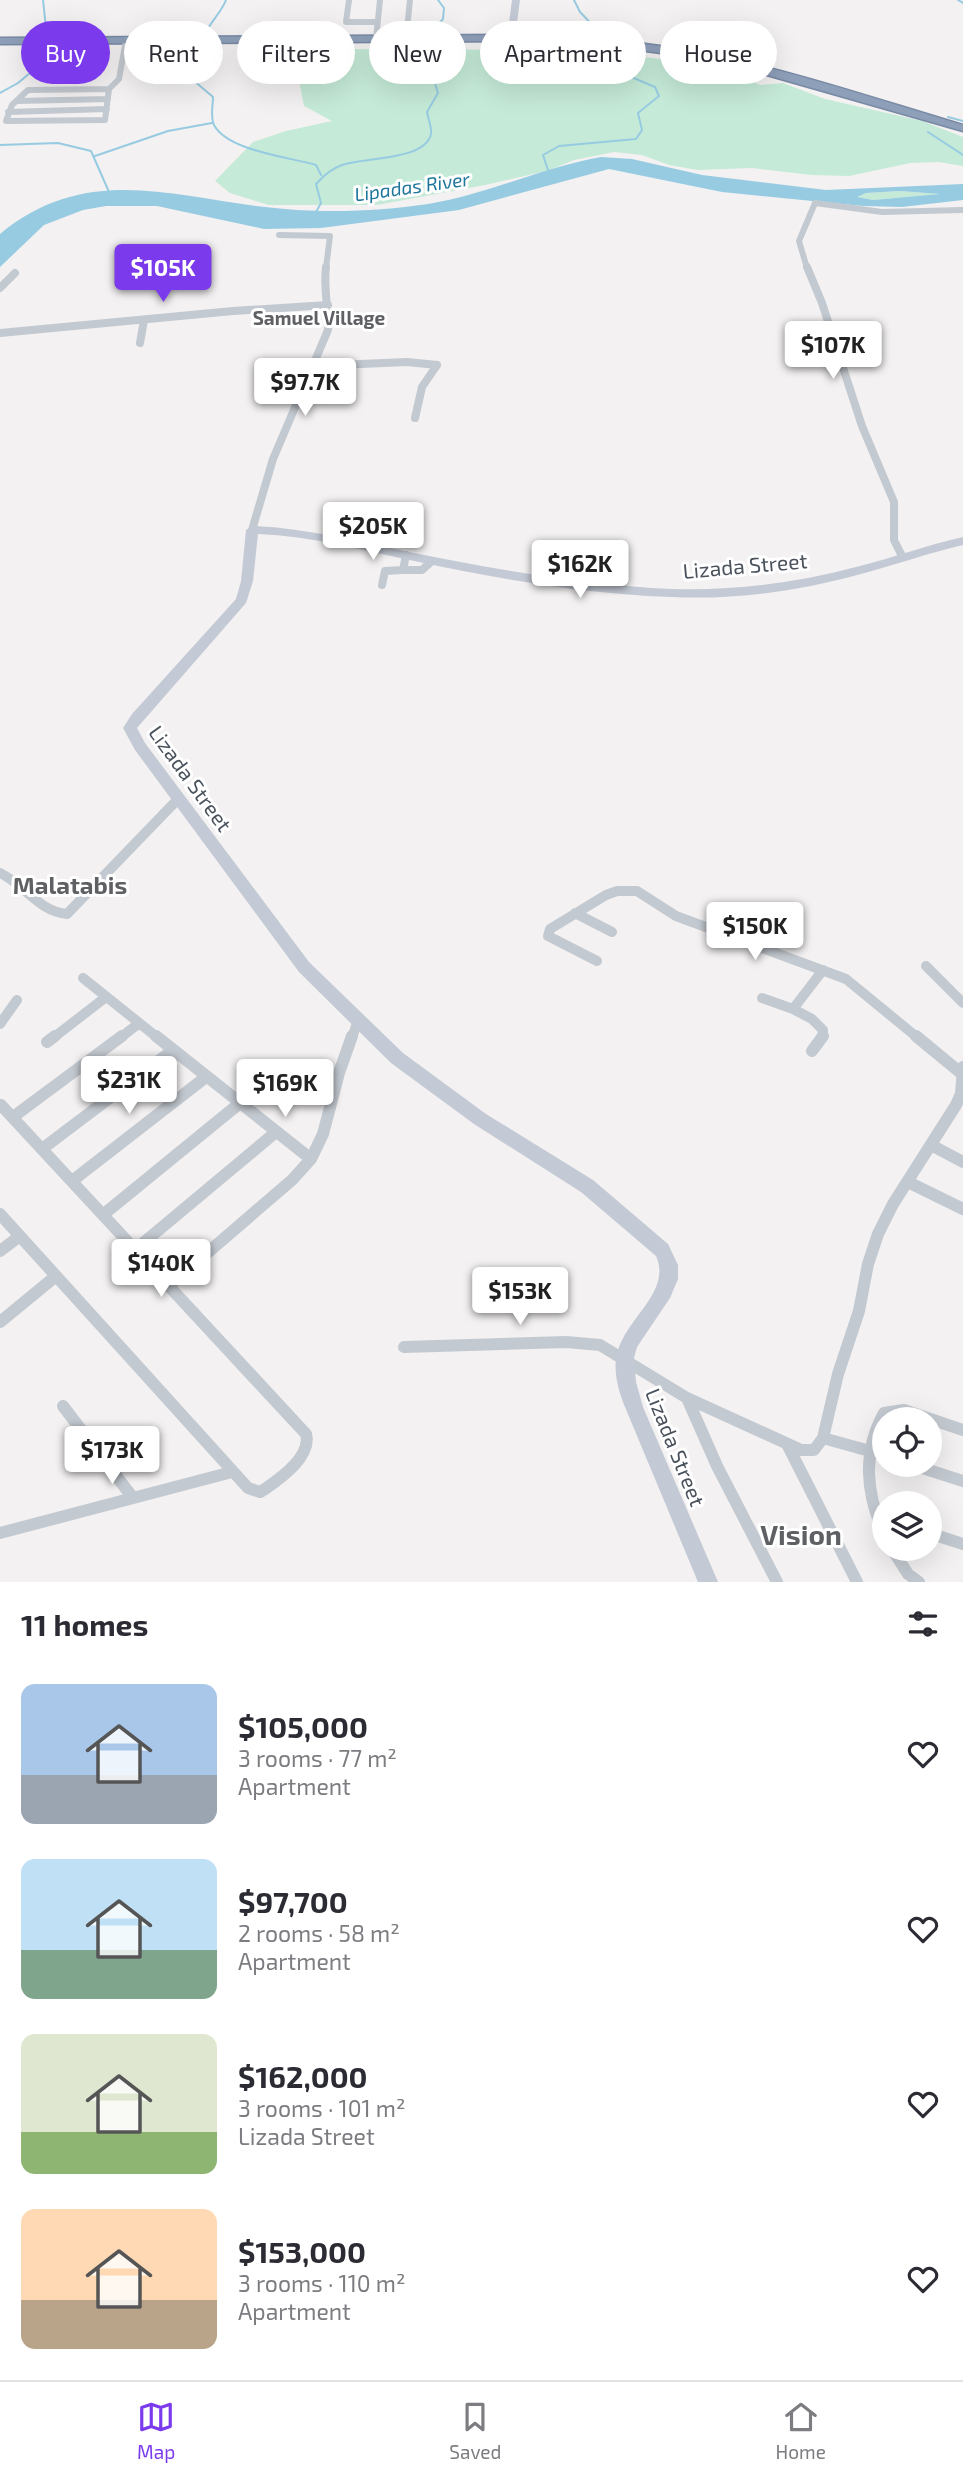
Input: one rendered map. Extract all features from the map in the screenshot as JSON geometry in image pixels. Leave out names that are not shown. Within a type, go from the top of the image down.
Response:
[{"type":"highway","points":[[223,40],[369,39]]},
{"type":"highway","points":[[0,41],[124,40]]},
{"type":"highway","points":[[646,48],[706,56],[963,128]]},
{"type":"street","points":[[349,0],[346,22],[369,22]]},
{"type":"street","points":[[377,21],[380,0]]},
{"type":"street","points":[[408,21],[410,0]]},
{"type":"street","points":[[513,21],[516,0]]},
{"type":"street","points":[[109,89],[28,90],[8,112],[6,121],[105,120],[109,89],[119,79],[124,51]]},
{"type":"street","points":[[16,101],[108,99]]},
{"type":"street","points":[[8,112],[107,109]]},
{"type":"street","points":[[902,556],[894,540],[894,502],[862,426],[822,303],[800,251],[799,241],[815,204],[882,212],[963,210]]},
{"type":"street","points":[[252,530],[273,459],[328,330],[324,280],[330,236],[279,235]]},
{"type":"street","points":[[0,288],[15,274]]},
{"type":"street","points":[[0,333],[233,311],[328,305]]},
{"type":"street","points":[[140,343],[144,320]]},
{"type":"street","points":[[314,366],[407,362],[437,365],[422,387],[415,418]]},
{"type":"street","name":"Lizada Street","points":[[708,1582],[629,1390],[625,1358],[633,1335],[668,1286],[671,1269],[662,1251],[587,1186],[480,1119],[397,1058],[304,967],[140,747],[130,728],[242,600],[247,581],[252,530],[294,533],[510,575],[648,591],[701,594],[733,592],[845,575],[902,556],[963,541]]},
{"type":"street","points":[[404,570],[406,555]]},
{"type":"street","points":[[382,585],[385,571],[422,570],[432,561]]},
{"type":"street","points":[[0,873],[10,877],[54,913],[67,914],[179,798]]},
{"type":"street","points":[[404,1347],[566,1342],[600,1345],[687,1398],[801,1450],[814,1450],[823,1438],[838,1374],[859,1311],[868,1264],[878,1234],[956,1105],[962,1076],[846,979],[676,916],[637,891],[617,891],[606,895],[550,929],[548,936],[597,961]]},
{"type":"street","points":[[575,912],[612,932]]},
{"type":"street","points":[[926,966],[963,1003]]},
{"type":"street","points":[[793,1009],[823,970]]},
{"type":"street","points":[[83,978],[311,1159]]},
{"type":"street","points":[[47,1042],[106,997]]},
{"type":"street","points":[[762,998],[817,1021],[824,1035],[811,1051]]},
{"type":"street","points":[[0,1024],[17,1000]]},
{"type":"street","points":[[170,1284],[292,1180],[311,1159],[323,1134],[339,1073],[358,1020]]},
{"type":"street","points":[[13,1117],[138,1024]]},
{"type":"street","points":[[42,1149],[173,1050]]},
{"type":"street","points":[[72,1181],[206,1077]]},
{"type":"street","points":[[104,1214],[240,1103]]},
{"type":"street","points":[[0,1214],[232,1472],[254,1492],[267,1490],[304,1450],[307,1437],[170,1284],[1,1105]]},
{"type":"street","points":[[136,1249],[276,1132]]},
{"type":"street","points":[[931,1145],[963,1162]]},
{"type":"street","points":[[908,1182],[963,1209]]},
{"type":"street","points":[[0,1251],[20,1236]]},
{"type":"street","points":[[0,1322],[57,1276]]},
{"type":"street","points":[[687,1398],[717,1466],[776,1582]]},
{"type":"street","points":[[63,1406],[133,1498]]},
{"type":"street","points":[[942,1423],[963,1430]]},
{"type":"street","points":[[823,1438],[872,1452]]},
{"type":"street","points":[[787,1444],[857,1582]]},
{"type":"street","points":[[0,1533],[232,1472]]},
{"type":"street","points":[[942,1474],[963,1481]]},
{"type":"street","points":[[872,1475],[868,1493],[872,1503]]},
{"type":"street","points":[[942,1537],[963,1544]]},
{"type":"street","points":[[900,1561],[908,1574],[919,1582]]},
{"type":"green space","points":[[355,49],[369,49],[369,84],[466,84],[466,50],[480,50],[480,84],[646,84],[646,57],[660,59],[660,84],[783,83],[825,99],[922,121],[963,137],[963,166],[939,162],[910,163],[849,176],[812,175],[752,168],[698,170],[669,165],[642,155],[614,152],[574,160],[547,171],[485,185],[377,205],[269,205],[230,193],[215,181],[253,142],[286,131],[332,121],[304,106],[300,84],[355,84]]},
{"type":"green space","points":[[900,191],[941,194],[873,200],[856,197],[866,193]]},
{"type":"water","points":[[601,157],[632,159],[702,175],[826,190],[963,184],[963,200],[902,207],[863,206],[722,192],[609,169],[459,210],[321,228],[264,229],[157,206],[106,206],[83,210],[44,225],[0,267],[0,234],[34,211],[68,197],[103,191],[138,190],[302,210],[375,210],[450,200]],"holes":[[[900,191],[940,194],[873,200],[857,197],[866,193]]]},
{"type":"waterway","points":[[43,0],[45,21]]},
{"type":"waterway","points":[[213,21],[226,0]]},
{"type":"waterway","points":[[438,0],[444,8],[441,21]]},
{"type":"waterway","points":[[574,0],[589,21]]},
{"type":"waterway","points":[[958,0],[963,3]]},
{"type":"waterway","points":[[0,93],[21,80]]},
{"type":"waterway","points":[[549,173],[543,155],[559,146],[636,139],[642,130],[638,113],[659,96],[655,87],[646,83]]},
{"type":"waterway","points":[[198,84],[213,97],[213,122],[221,134],[260,152],[316,165],[321,175]]},
{"type":"waterway","points":[[316,212],[321,203],[316,184],[331,170],[352,162],[406,154],[426,143],[431,134],[427,112],[438,93],[435,84]]},
{"type":"waterway","points":[[948,117],[963,121]]},
{"type":"waterway","points":[[95,156],[168,131],[212,123]]},
{"type":"waterway","points":[[928,132],[963,155]]},
{"type":"waterway","points":[[0,145],[58,143],[91,151],[109,192]]},
{"type":"district","name":"Samuel Village","points":[[319,317]]},
{"type":"district","name":"Malatabis","points":[[70,884]]},
{"type":"district","name":"Vision","points":[[801,1534]]},
{"type":"water label","name":"Lipadas River","points":[[412,186]]}]
